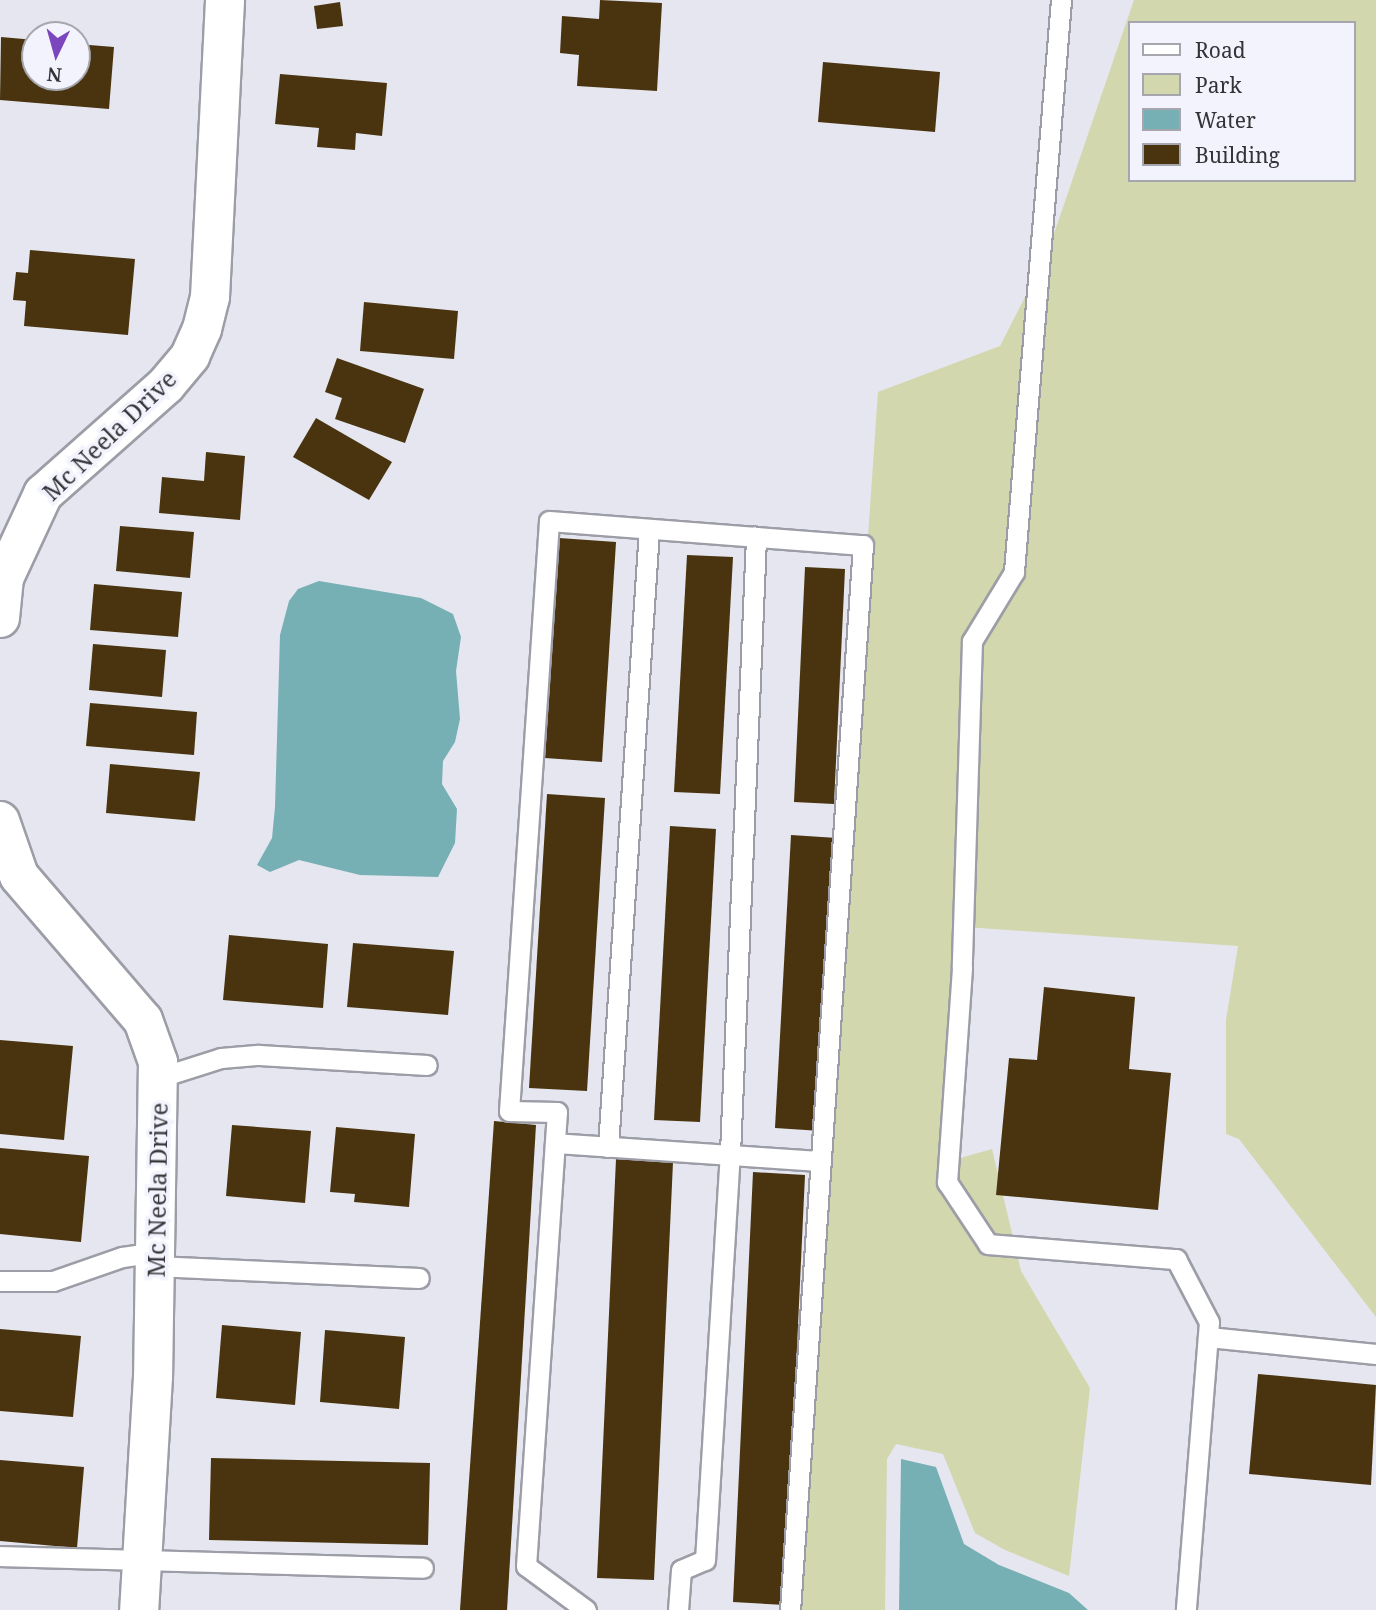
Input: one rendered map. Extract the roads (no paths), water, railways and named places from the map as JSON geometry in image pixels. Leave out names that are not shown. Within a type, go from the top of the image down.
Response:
[{"type":"street","name":"Mc Neela Drive","points":[[0,618],[4,578],[43,494],[166,385],[190,355],[202,329],[210,296],[225,0]]},
{"type":"street","name":"Mc Neela Drive","points":[[0,821],[19,876],[143,1020],[158,1062],[156,1259],[144,1560],[139,1610]]},
{"type":"lane","points":[[1061,0],[1014,572],[972,641],[962,968],[947,1182],[988,1244],[1175,1259],[1209,1322],[1186,1610]]},
{"type":"lane","points":[[586,1610],[526,1566],[557,1112],[509,1111],[549,522],[863,545],[790,1610]]},
{"type":"lane","points":[[608,1147],[649,529]]},
{"type":"lane","points":[[678,1610],[681,1570],[705,1560],[730,1153],[757,537]]},
{"type":"lane","points":[[158,1078],[221,1058],[259,1055],[426,1065]]},
{"type":"lane","points":[[555,1143],[820,1161]]},
{"type":"lane","points":[[0,1281],[53,1281],[122,1257],[419,1278]]},
{"type":"lane","points":[[1208,1337],[1376,1354]]},
{"type":"lane","points":[[0,1556],[423,1568]]},
{"type":"water","points":[[319,581],[421,598],[453,614],[461,637],[456,671],[460,719],[455,742],[443,761],[442,784],[457,809],[455,843],[438,877],[360,875],[299,860],[270,872],[257,865],[272,838],[280,635],[289,601],[298,589]]},
{"type":"water","points":[[901,1459],[936,1467],[964,1544],[999,1565],[1069,1593],[1088,1610],[899,1610]]}]
